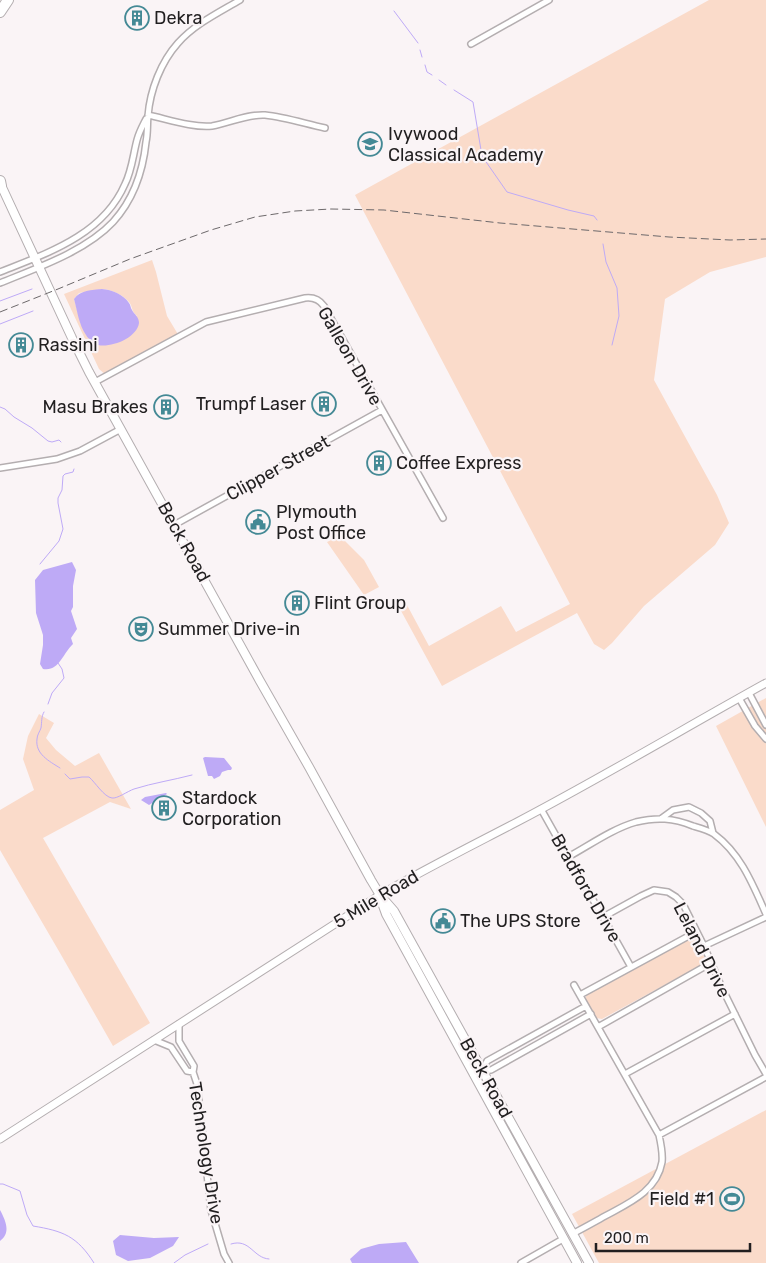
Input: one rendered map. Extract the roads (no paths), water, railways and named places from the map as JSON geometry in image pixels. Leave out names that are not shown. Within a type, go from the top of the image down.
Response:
[{"type":"highway","points":[[0,12],[8,0]]},
{"type":"main road","name":"Beck Road","points":[[0,184],[72,338],[120,429],[380,895],[386,914],[577,1263]]},
{"type":"main road","name":"Beck Road","points":[[380,895],[394,911],[589,1263]]},
{"type":"street","points":[[0,283],[78,248],[94,239],[116,218],[129,199],[142,165],[151,98],[164,62],[172,50],[195,26],[240,0]]},
{"type":"street","points":[[471,44],[549,0]]},
{"type":"street","points":[[148,115],[206,126],[247,116],[265,115],[325,128]]},
{"type":"street","points":[[0,272],[73,240],[87,232],[108,212],[119,197],[129,174],[138,139],[148,115]]},
{"type":"street","points":[[73,240],[78,248]]},
{"type":"street","name":"Galleon Drive","points":[[95,382],[206,322],[241,312],[310,297],[318,300],[324,306],[443,518]]},
{"type":"street","name":"Clipper Street","points":[[174,525],[382,410]]},
{"type":"street","points":[[0,468],[63,457],[80,451],[120,429]]},
{"type":"street","name":"5 Mile Road","points":[[0,1139],[380,895],[541,809],[766,683]]},
{"type":"street","points":[[749,693],[766,725]]},
{"type":"street","points":[[739,698],[755,726],[766,739]]},
{"type":"street","points":[[662,818],[673,810],[689,807],[701,813],[710,821],[713,833]]},
{"type":"street","name":"Bradford Drive","points":[[541,809],[631,968]]},
{"type":"street","points":[[568,857],[616,830],[636,822],[662,818],[686,823],[713,833],[746,870],[766,916],[704,946]]},
{"type":"street","name":"Leland Drive","points":[[603,917],[654,890],[668,892],[676,896],[704,946],[766,1076]]},
{"type":"street","points":[[580,996],[696,932]]},
{"type":"street","points":[[598,1026],[711,963]]},
{"type":"street","points":[[572,1234],[637,1199],[654,1181],[662,1163],[659,1135],[574,985]]},
{"type":"street","points":[[482,1071],[486,1061],[586,1006]]},
{"type":"street","points":[[474,1076],[482,1071],[491,1070],[591,1014]]},
{"type":"street","points":[[625,1074],[735,1014]]},
{"type":"street","name":"Technology Drive","points":[[179,1024],[179,1042],[194,1066],[193,1072],[197,1084],[211,1210],[224,1254],[229,1263]]},
{"type":"street","name":"Technology Drive","points":[[154,1040],[172,1047],[187,1071],[193,1072]]},
{"type":"street","points":[[659,1135],[766,1076]]},
{"type":"street","points":[[521,1263],[563,1238]]},
{"type":"waterway","points":[[394,11],[418,43]]},
{"type":"waterway","points":[[420,50],[422,57]]},
{"type":"waterway","points":[[425,65],[427,72],[432,75]]},
{"type":"waterway","points":[[439,80],[446,85]]},
{"type":"waterway","points":[[454,90],[473,102],[482,156],[507,192],[594,216],[597,220]]},
{"type":"waterway","points":[[603,244],[606,262],[617,288],[619,316],[612,345]]},
{"type":"waterway","points":[[0,301],[32,289]]},
{"type":"waterway","points":[[0,324],[33,311]]},
{"type":"waterway","points":[[0,407],[48,441],[59,440],[61,442]]},
{"type":"waterway","points":[[40,564],[59,541],[63,529],[58,498],[62,490],[63,476],[73,472],[74,469]]},
{"type":"waterway","points":[[48,704],[52,693],[64,678],[58,663]]},
{"type":"waterway","points":[[44,712],[37,738],[38,749],[51,763],[60,768]]},
{"type":"waterway","points":[[65,774],[70,779],[89,777],[103,792],[112,798],[141,787],[192,775]]},
{"type":"waterway","points":[[0,1184],[20,1191],[27,1215],[33,1226],[53,1230],[68,1236],[82,1247],[94,1263]]},
{"type":"waterway","points":[[174,1263],[185,1255],[208,1244]]},
{"type":"waterway","points":[[231,1244],[243,1244],[264,1258],[269,1259]]},
{"type":"railway","points":[[0,312],[130,259],[211,230],[255,217],[295,211],[331,209],[384,210],[500,223],[669,237],[730,240],[766,239]]},
{"type":"place","name":"Dekra","points":[[137,18]]},
{"type":"place","name":"Ivywood Classical Academy","points":[[370,144]]},
{"type":"place","name":"Rassini","points":[[21,345]]},
{"type":"place","name":"Trumpf Laser","points":[[324,404]]},
{"type":"place","name":"Masu Brakes","points":[[166,407]]},
{"type":"place","name":"Coffee Express","points":[[379,463]]},
{"type":"place","name":"Plymouth Post Office","points":[[258,522]]},
{"type":"place","name":"Flint Group","points":[[297,603]]},
{"type":"place","name":"Summer Drive-in","points":[[141,629]]},
{"type":"place","name":"Stardock Corporation","points":[[164,808]]},
{"type":"place","name":"The UPS Store","points":[[443,921]]},
{"type":"place","name":"Field #1","points":[[732,1199]]}]
